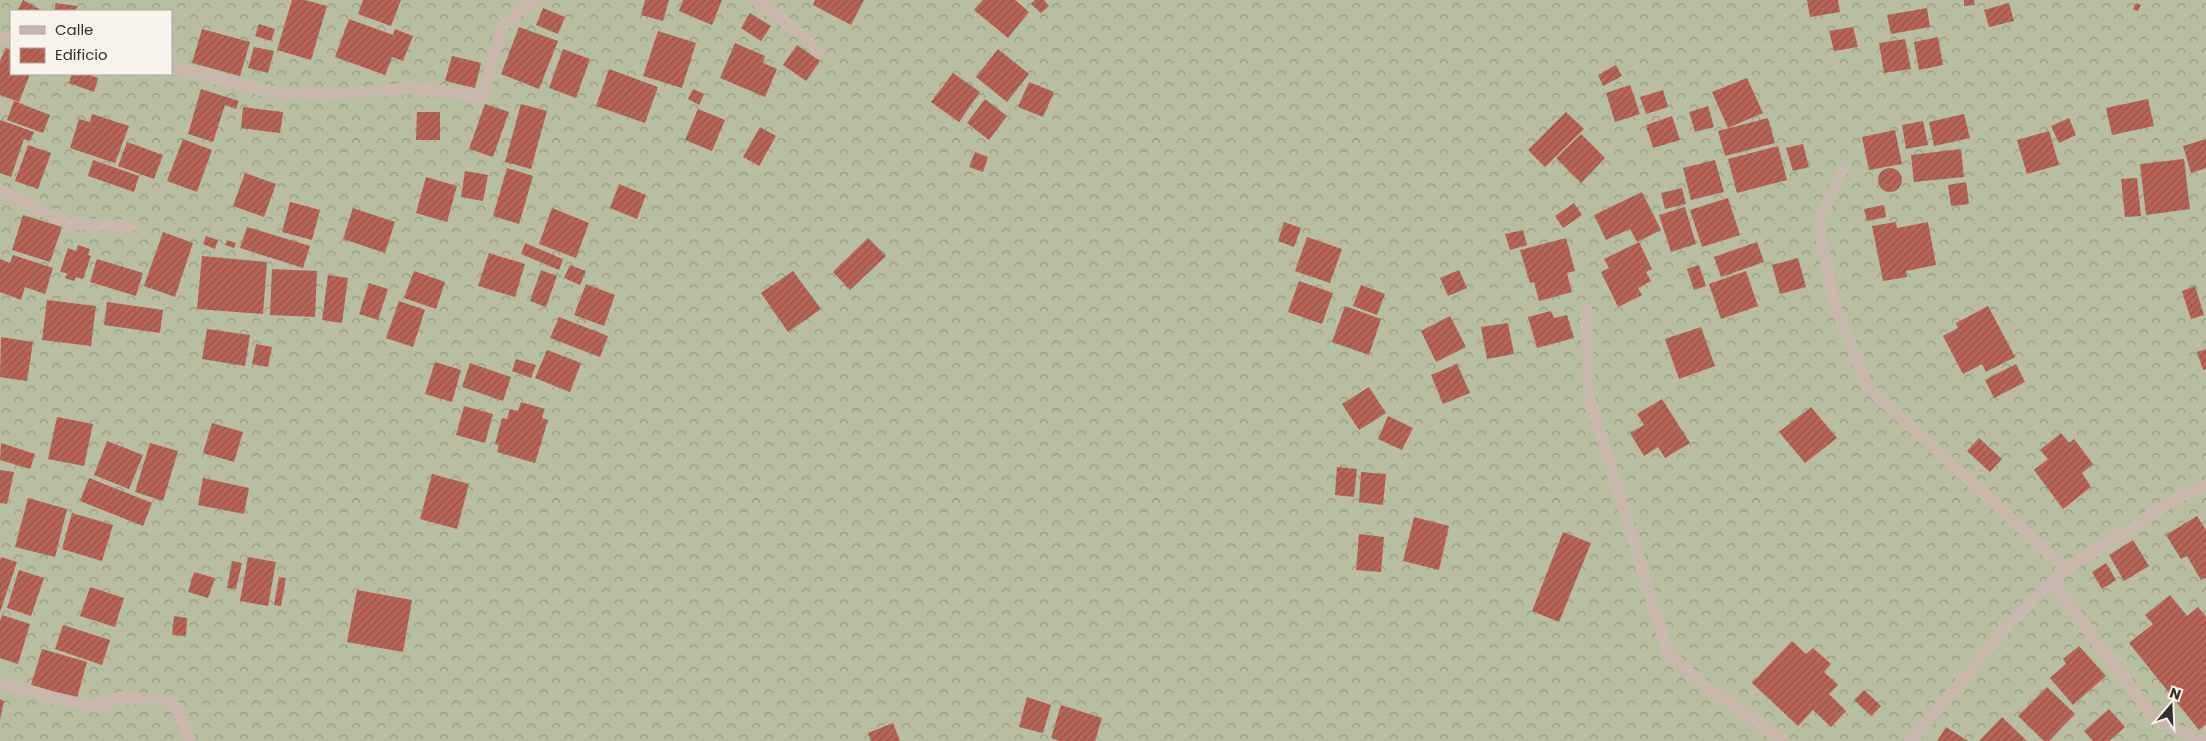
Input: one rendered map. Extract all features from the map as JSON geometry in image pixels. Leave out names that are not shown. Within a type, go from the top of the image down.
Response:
[{"type":"street","points":[[172,67],[270,92],[323,95],[418,88],[483,97],[502,27],[519,10],[537,0]]},
{"type":"street","points":[[755,0],[802,35],[819,53]]},
{"type":"street","points":[[1843,170],[1818,222],[1836,306],[1868,387],[2066,569]]},
{"type":"street","points":[[0,191],[70,224],[131,226]]},
{"type":"street","points":[[1586,310],[1589,397],[1668,653],[1704,685],[1783,741]]},
{"type":"street","points":[[1911,741],[2011,622],[2066,569],[2180,496],[2206,486]]},
{"type":"street","points":[[2052,583],[2156,720],[2204,740]]},
{"type":"street","points":[[0,682],[51,697],[96,706],[123,697],[172,702],[191,741]]},
{"type":"green space","points":[[0,0],[2206,0],[2206,741],[0,741]]},
{"type":"building","points":[[23,0],[41,10],[18,10]]},
{"type":"building","points":[[292,0],[305,0],[327,6],[311,60],[277,50]]},
{"type":"building","points":[[363,0],[401,0],[391,26],[358,14]]},
{"type":"building","points":[[645,0],[669,0],[663,21],[641,15]]},
{"type":"building","points":[[683,0],[722,0],[712,25],[679,11]]},
{"type":"building","points":[[815,0],[864,0],[851,25],[813,5]]},
{"type":"building","points":[[983,0],[1015,0],[1029,12],[1008,38],[974,10]]},
{"type":"building","points":[[1035,0],[1044,0],[1049,6],[1041,13],[1031,4]]},
{"type":"building","points":[[1807,0],[1838,0],[1840,12],[1810,17]]},
{"type":"building","points":[[1964,0],[1974,0],[1975,5],[1964,6]]},
{"type":"building","points":[[56,3],[77,6],[76,10],[54,10]]},
{"type":"building","points":[[2009,3],[2014,21],[1989,27],[1984,10]]},
{"type":"building","points":[[2136,3],[2141,5],[2138,11],[2133,9]]},
{"type":"building","points":[[543,8],[565,17],[558,34],[536,25]]},
{"type":"building","points":[[1927,8],[1930,27],[1891,34],[1887,15]]},
{"type":"building","points":[[750,13],[771,26],[761,41],[741,28]]},
{"type":"building","points":[[349,19],[393,35],[395,29],[413,36],[403,61],[392,57],[385,75],[335,57]]},
{"type":"building","points":[[259,24],[275,29],[271,41],[255,36]]},
{"type":"building","points":[[519,27],[558,41],[539,89],[501,74]]},
{"type":"building","points":[[1853,27],[1858,47],[1834,51],[1829,31]]},
{"type":"building","points":[[202,29],[250,42],[240,76],[192,63]]},
{"type":"building","points":[[658,31],[696,43],[682,88],[643,76]]},
{"type":"building","points":[[1938,37],[1943,65],[1919,70],[1914,42]]},
{"type":"building","points":[[1905,39],[1911,69],[1884,73],[1879,43]]},
{"type":"building","points":[[735,43],[765,56],[763,63],[777,69],[765,97],[720,78]]},
{"type":"building","points":[[797,45],[820,61],[806,81],[783,65]]},
{"type":"building","points":[[254,47],[274,51],[268,73],[248,68]]},
{"type":"building","points":[[6,48],[10,50],[10,75],[30,75],[19,102],[0,95],[0,61]]},
{"type":"building","points":[[563,49],[590,59],[576,98],[549,88]]},
{"type":"building","points":[[998,49],[1029,74],[1007,102],[976,77]]},
{"type":"building","points":[[452,56],[481,63],[475,88],[445,81]]},
{"type":"building","points":[[1616,65],[1622,76],[1603,86],[1598,75]]},
{"type":"building","points":[[609,69],[658,87],[645,123],[596,106]]},
{"type":"building","points":[[953,73],[980,92],[959,122],[931,102]]},
{"type":"building","points":[[72,75],[90,75],[98,78],[94,92],[69,83]]},
{"type":"building","points":[[1747,78],[1763,113],[1728,128],[1712,92]]},
{"type":"building","points":[[1029,82],[1054,92],[1043,117],[1018,107]]},
{"type":"building","points":[[1630,85],[1640,114],[1615,122],[1606,93]]},
{"type":"building","points":[[201,89],[239,101],[236,109],[225,105],[213,142],[188,134]]},
{"type":"building","points":[[693,89],[704,94],[699,105],[688,99]]},
{"type":"building","points":[[1663,90],[1668,107],[1646,114],[1640,97]]},
{"type":"building","points":[[985,99],[1007,116],[989,140],[967,123]]},
{"type":"building","points":[[2148,99],[2154,126],[2112,135],[2106,108]]},
{"type":"building","points":[[14,101],[50,115],[43,133],[7,120]]},
{"type":"building","points":[[485,104],[509,112],[493,157],[469,149]]},
{"type":"building","points":[[521,104],[547,111],[531,169],[505,162]]},
{"type":"building","points":[[1708,106],[1714,127],[1695,132],[1689,112]]},
{"type":"building","points":[[243,107],[283,112],[280,133],[241,128]]},
{"type":"building","points":[[698,109],[725,120],[712,151],[685,140]]},
{"type":"building","points":[[417,112],[440,112],[440,140],[416,140]]},
{"type":"building","points":[[1566,112],[1584,129],[1545,167],[1528,150]]},
{"type":"building","points":[[92,114],[129,126],[115,163],[70,148],[79,119],[90,122]]},
{"type":"building","points":[[1964,114],[1970,138],[1934,146],[1929,122]]},
{"type":"building","points":[[1672,116],[1680,140],[1653,148],[1646,125]]},
{"type":"building","points":[[1768,118],[1775,143],[1725,156],[1718,131]]},
{"type":"building","points":[[2069,118],[2076,135],[2059,143],[2051,126]]},
{"type":"building","points":[[0,120],[34,132],[30,141],[24,139],[11,177],[0,173]]},
{"type":"building","points":[[1923,121],[1928,145],[1906,149],[1902,125]]},
{"type":"building","points":[[760,127],[776,136],[759,166],[743,157]]},
{"type":"building","points":[[1895,130],[1902,164],[1869,170],[1862,137]]},
{"type":"building","points":[[2049,131],[2059,165],[2027,174],[2017,140]]},
{"type":"building","points":[[1581,134],[1605,158],[1581,183],[1556,158]]},
{"type":"building","points":[[183,139],[212,150],[197,192],[167,181]]},
{"type":"building","points":[[2206,139],[2206,168],[2191,173],[2183,146]]},
{"type":"building","points":[[127,142],[163,155],[154,179],[118,166]]},
{"type":"building","points":[[1803,144],[1809,167],[1793,171],[1786,148]]},
{"type":"building","points":[[28,145],[51,153],[38,189],[15,181]]},
{"type":"building","points":[[1778,146],[1787,180],[1737,193],[1728,159]]},
{"type":"building","points":[[1961,149],[1964,177],[1914,182],[1911,155]]},
{"type":"building","points":[[975,152],[988,157],[983,172],[969,167]]},
{"type":"building","points":[[2184,159],[2190,209],[2146,215],[2140,164]]},
{"type":"building","points":[[93,160],[139,176],[134,192],[88,176]]},
{"type":"building","points":[[1715,160],[1724,192],[1691,200],[1683,168]]},
{"type":"building","points":[[507,168],[533,176],[519,224],[493,216]]},
{"type":"building","points":[[1890,168],[1898,172],[1902,180],[1898,188],[1890,192],[1882,188],[1878,180],[1882,172]]},
{"type":"building","points":[[465,171],[488,175],[483,201],[461,197]]},
{"type":"building","points":[[245,173],[276,184],[264,217],[233,206]]},
{"type":"building","points":[[426,177],[457,186],[447,222],[416,213]]},
{"type":"building","points":[[2137,178],[2141,216],[2125,217],[2121,179]]},
{"type":"building","points":[[1966,182],[1969,204],[1951,206],[1948,185]]},
{"type":"building","points":[[619,184],[646,195],[637,219],[610,208]]},
{"type":"building","points":[[1682,188],[1686,204],[1665,209],[1661,193]]},
{"type":"building","points":[[1642,192],[1661,230],[1637,242],[1630,229],[1606,240],[1594,215]]},
{"type":"building","points":[[1728,198],[1740,235],[1702,247],[1690,210]]},
{"type":"building","points":[[290,202],[320,210],[312,240],[282,232]]},
{"type":"building","points":[[1574,203],[1582,215],[1563,228],[1555,216]]},
{"type":"building","points":[[1884,205],[1886,217],[1867,221],[1864,209]]},
{"type":"building","points":[[1685,207],[1696,244],[1671,252],[1659,215]]},
{"type":"building","points":[[353,208],[395,222],[385,253],[343,239]]},
{"type":"building","points":[[552,208],[589,223],[576,258],[539,244]]},
{"type":"building","points":[[23,215],[62,227],[50,262],[12,250]]},
{"type":"building","points":[[1284,222],[1301,228],[1294,247],[1278,241]]},
{"type":"building","points":[[1896,222],[1897,228],[1928,222],[1936,265],[1906,271],[1907,277],[1883,281],[1872,226]]},
{"type":"building","points":[[247,227],[310,246],[303,268],[240,248]]},
{"type":"building","points":[[1523,230],[1527,245],[1510,250],[1505,234]]},
{"type":"building","points":[[163,232],[193,243],[175,297],[144,286]]},
{"type":"building","points":[[206,236],[218,240],[215,249],[203,244]]},
{"type":"building","points":[[1307,237],[1342,249],[1330,283],[1295,271]]},
{"type":"building","points":[[868,238],[886,256],[850,290],[833,272]]},
{"type":"building","points":[[1566,238],[1575,271],[1567,273],[1572,292],[1539,301],[1534,282],[1530,283],[1520,250]]},
{"type":"building","points":[[227,240],[236,243],[234,248],[225,245]]},
{"type":"building","points":[[1639,242],[1652,269],[1646,272],[1651,281],[1638,288],[1642,295],[1618,307],[1601,272],[1609,268],[1604,259]]},
{"type":"building","points":[[1757,242],[1764,262],[1721,277],[1714,257]]},
{"type":"building","points":[[525,243],[563,259],[559,270],[521,254]]},
{"type":"building","points":[[78,245],[90,249],[88,255],[91,256],[83,279],[76,277],[74,281],[65,278],[67,273],[60,272],[68,248],[76,251]]},
{"type":"building","points":[[489,253],[525,264],[515,297],[478,286]]},
{"type":"building","points":[[13,255],[53,268],[45,294],[25,287],[21,300],[0,292],[0,259],[10,263]]},
{"type":"building","points":[[202,256],[267,262],[263,314],[197,309]]},
{"type":"building","points":[[1798,258],[1806,287],[1780,294],[1772,265]]},
{"type":"building","points":[[97,259],[143,273],[136,296],[90,282]]},
{"type":"building","points":[[570,265],[586,271],[580,285],[564,278]]},
{"type":"building","points":[[1699,265],[1706,286],[1694,290],[1687,269]]},
{"type":"building","points":[[272,269],[317,271],[315,317],[270,315]]},
{"type":"building","points":[[541,270],[557,276],[546,307],[530,301]]},
{"type":"building","points":[[1459,270],[1467,288],[1448,296],[1440,278]]},
{"type":"building","points":[[414,271],[445,282],[436,309],[404,298]]},
{"type":"building","points":[[793,271],[821,309],[788,332],[761,293]]},
{"type":"building","points":[[1746,271],[1758,306],[1721,319],[1709,284]]},
{"type":"building","points":[[328,275],[348,278],[342,323],[322,320]]},
{"type":"building","points":[[1299,281],[1333,293],[1322,324],[1288,312]]},
{"type":"building","points":[[369,283],[388,289],[378,320],[359,314]]},
{"type":"building","points":[[586,284],[615,295],[604,326],[574,315]]},
{"type":"building","points":[[1361,285],[1385,294],[1377,315],[1353,306]]},
{"type":"building","points":[[2195,286],[2204,315],[2191,319],[2182,291]]},
{"type":"building","points":[[47,300],[96,306],[91,346],[42,340]]},
{"type":"building","points":[[399,301],[425,310],[413,347],[386,338]]},
{"type":"building","points":[[107,302],[163,310],[160,333],[104,325]]},
{"type":"building","points":[[1345,306],[1381,319],[1369,355],[1332,342]]},
{"type":"building","points":[[1988,306],[2015,357],[1986,372],[1982,364],[1963,374],[1943,336],[1958,328],[1956,323]]},
{"type":"building","points":[[1551,311],[1554,318],[1567,315],[1574,338],[1537,348],[1528,317]]},
{"type":"building","points":[[1450,316],[1466,347],[1436,362],[1421,331]]},
{"type":"building","points":[[559,317],[608,336],[600,357],[550,338]]},
{"type":"building","points":[[1508,323],[1514,354],[1487,359],[1481,327]]},
{"type":"building","points":[[1701,327],[1715,366],[1679,379],[1665,339]]},
{"type":"building","points":[[207,329],[250,335],[245,366],[202,359]]},
{"type":"building","points":[[1,337],[33,342],[27,381],[0,377]]},
{"type":"building","points":[[256,344],[272,347],[268,367],[252,364]]},
{"type":"building","points":[[2206,349],[2206,369],[2203,370],[2197,352]]},
{"type":"building","points":[[547,350],[581,363],[570,392],[535,378]]},
{"type":"building","points":[[516,359],[536,365],[531,378],[512,371]]},
{"type":"building","points":[[435,362],[461,370],[452,402],[425,394]]},
{"type":"building","points":[[470,363],[511,377],[503,401],[462,387]]},
{"type":"building","points":[[1457,364],[1470,393],[1443,404],[1431,375]]},
{"type":"building","points":[[2016,364],[2025,382],[1994,398],[1985,380]]},
{"type":"building","points":[[1369,387],[1386,413],[1359,430],[1342,404]]},
{"type":"building","points":[[1662,399],[1690,443],[1665,458],[1658,447],[1644,456],[1630,433],[1644,425],[1637,414]]},
{"type":"building","points":[[521,402],[545,409],[542,418],[548,420],[535,463],[497,452],[499,445],[495,444],[502,418],[507,419],[510,409],[518,411]]},
{"type":"building","points":[[464,406],[493,414],[485,443],[456,435]]},
{"type":"building","points":[[1811,407],[1837,438],[1805,463],[1779,432]]},
{"type":"building","points":[[1388,416],[1413,428],[1402,450],[1378,439]]},
{"type":"building","points":[[57,417],[93,424],[84,466],[48,459]]},
{"type":"building","points":[[212,423],[243,432],[234,462],[203,453]]},
{"type":"building","points":[[2061,433],[2069,443],[2074,439],[2093,464],[2082,473],[2091,487],[2063,509],[2034,470],[2048,459],[2040,450]]},
{"type":"building","points":[[1979,438],[2002,459],[1990,472],[1967,451]]},
{"type":"building","points":[[107,441],[143,455],[129,489],[94,475]]},
{"type":"building","points":[[1,443],[35,454],[30,469],[0,460]]},
{"type":"building","points":[[150,443],[178,451],[163,501],[135,492]]},
{"type":"building","points":[[1337,467],[1357,469],[1354,497],[1335,495]]},
{"type":"building","points":[[0,470],[14,472],[7,504],[0,503]]},
{"type":"building","points":[[1361,472],[1386,474],[1383,505],[1359,502]]},
{"type":"building","points":[[432,474],[469,484],[457,529],[420,519]]},
{"type":"building","points":[[89,478],[152,503],[143,526],[80,501]]},
{"type":"building","points":[[203,478],[249,488],[244,514],[198,505]]},
{"type":"building","points":[[28,498],[67,509],[55,557],[15,547]]},
{"type":"building","points":[[72,513],[113,525],[102,561],[62,549]]},
{"type":"building","points":[[2197,516],[2206,530],[2206,578],[2201,580],[2187,556],[2181,559],[2166,535]]},
{"type":"building","points":[[1414,517],[1449,526],[1439,570],[1403,561]]},
{"type":"building","points":[[1563,532],[1591,543],[1559,622],[1532,611]]},
{"type":"building","points":[[1359,534],[1384,537],[1381,572],[1356,570]]},
{"type":"building","points":[[2133,540],[2149,566],[2124,581],[2109,555]]},
{"type":"building","points":[[1,557],[17,562],[0,612],[0,561]]},
{"type":"building","points":[[248,557],[276,562],[268,606],[240,601]]},
{"type":"building","points":[[232,561],[242,563],[236,589],[227,588]]},
{"type":"building","points":[[2106,563],[2116,580],[2102,589],[2092,572]]},
{"type":"building","points":[[19,570],[44,578],[31,616],[7,608]]},
{"type":"building","points":[[194,572],[215,578],[208,598],[188,592]]},
{"type":"building","points":[[279,577],[286,578],[281,606],[274,605]]},
{"type":"building","points":[[90,587],[124,598],[115,627],[80,616]]},
{"type":"building","points":[[357,590],[412,600],[403,652],[347,642]]},
{"type":"building","points":[[2170,595],[2187,616],[2198,607],[2206,617],[2206,724],[2199,730],[2129,643],[2153,624],[2145,615]]},
{"type":"building","points":[[2,615],[30,624],[18,664],[0,658],[0,621]]},
{"type":"building","points":[[174,616],[187,618],[186,636],[172,635]]},
{"type":"building","points":[[63,625],[110,640],[102,665],[55,649]]},
{"type":"building","points":[[1792,641],[1806,654],[1813,648],[1831,664],[1824,672],[1838,685],[1829,694],[1846,711],[1831,727],[1813,710],[1798,726],[1752,683]]},
{"type":"building","points":[[2079,646],[2106,676],[2073,705],[2050,678],[2066,664],[2063,659]]},
{"type":"building","points":[[42,649],[87,662],[77,698],[31,685]]},
{"type":"building","points":[[2047,687],[2075,714],[2049,741],[2044,741],[2018,716]]},
{"type":"building","points":[[1864,690],[1881,706],[1871,716],[1854,700]]},
{"type":"building","points":[[1027,697],[1051,705],[1043,733],[1019,727]]},
{"type":"building","points":[[0,699],[4,701],[0,720]]},
{"type":"building","points":[[1061,705],[1102,718],[1095,741],[1060,741],[1051,738]]},
{"type":"building","points":[[2109,709],[2125,727],[2109,741],[2093,741],[2084,731]]},
{"type":"building","points":[[2002,717],[2027,741],[1979,741]]},
{"type":"building","points":[[893,723],[900,741],[871,741],[868,733]]},
{"type":"building","points":[[1946,727],[1968,741],[1937,741]]}]
